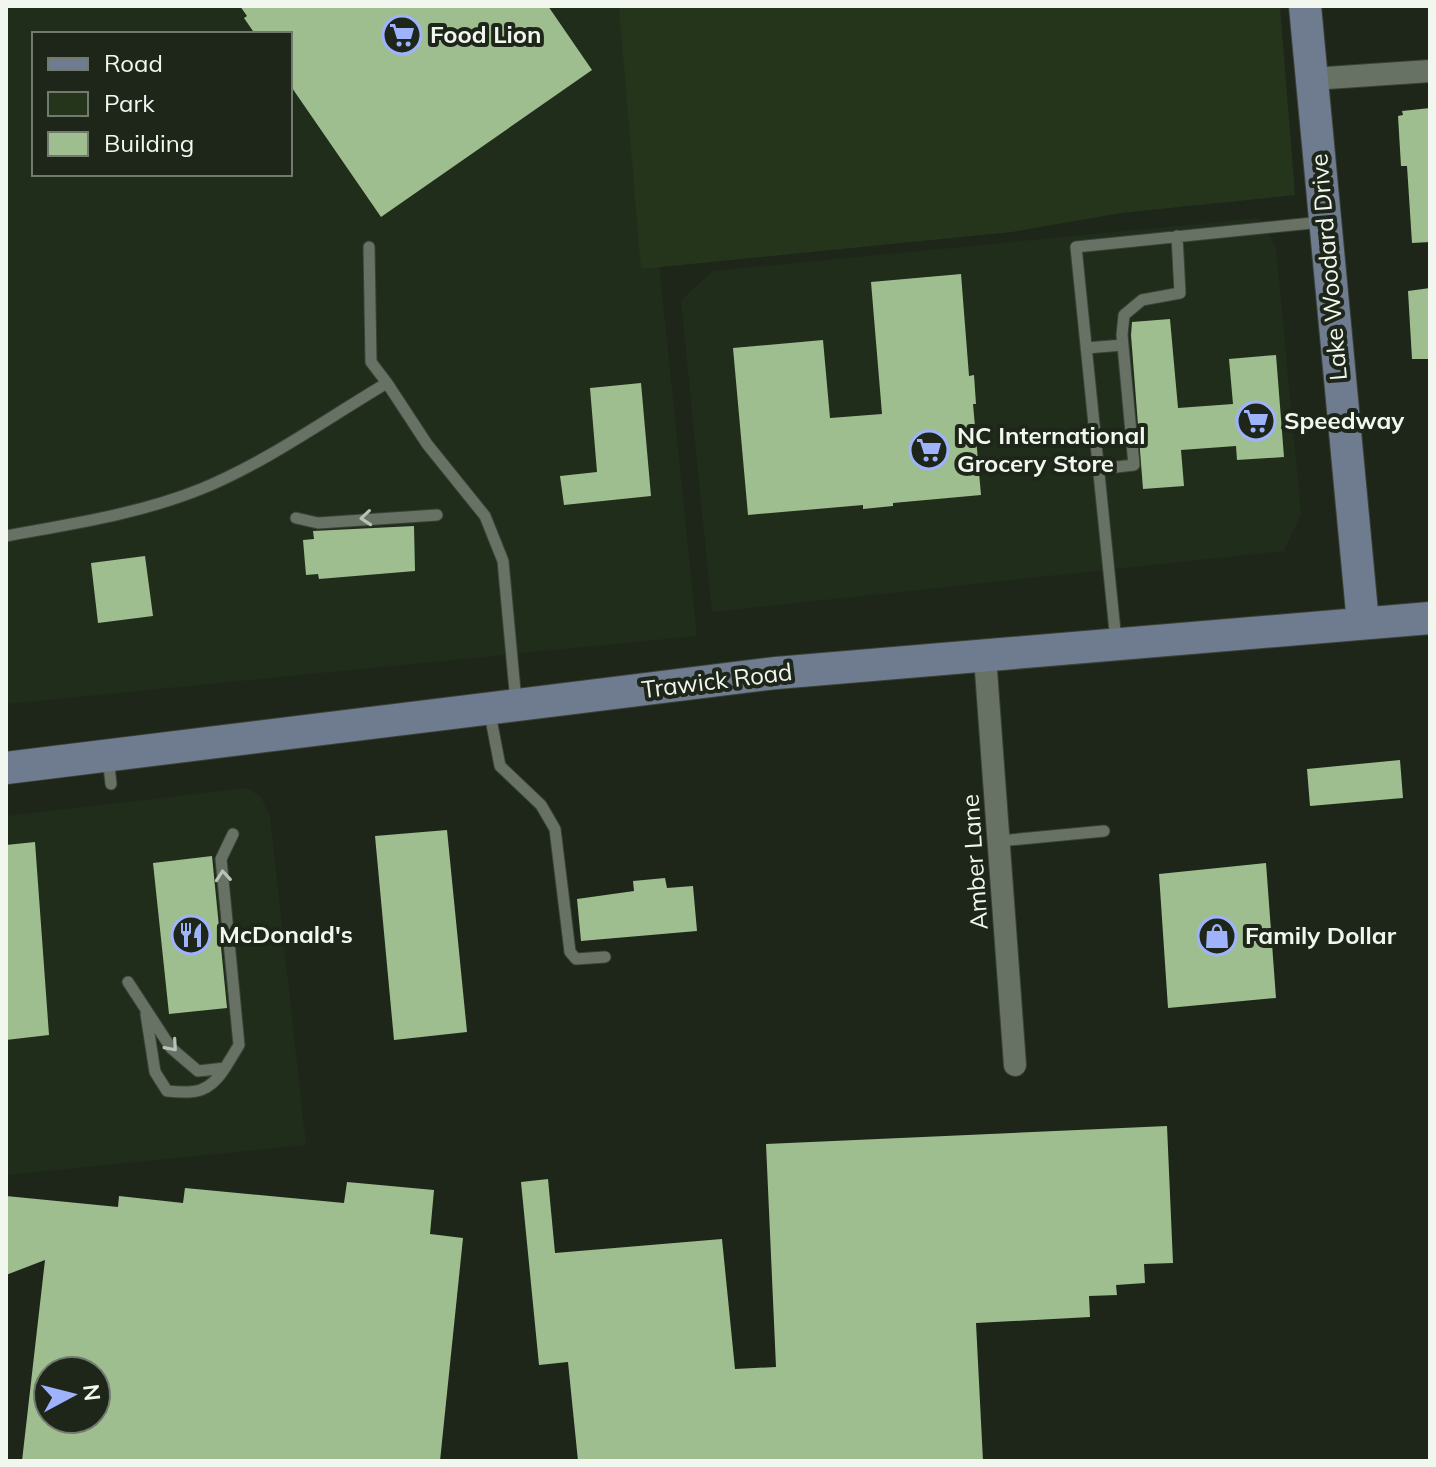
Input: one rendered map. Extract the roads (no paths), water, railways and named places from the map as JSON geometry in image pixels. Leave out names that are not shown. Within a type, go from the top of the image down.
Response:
[{"type":"street","name":"Lake Woodard Drive","points":[[1305,6],[1363,623]]},
{"type":"street","points":[[1312,79],[1430,71]]},
{"type":"street","name":"Trawick Road","points":[[6,768],[110,770],[503,707],[776,673],[1430,618]]},
{"type":"street","name":"Amber Lane","points":[[985,657],[1015,1065]]},
{"type":"lane","points":[[1117,645],[1076,247],[1325,221]]},
{"type":"lane","points":[[1099,469],[1134,465],[1123,345],[1124,315],[1142,300],[1180,293],[1177,236]]},
{"type":"lane","points":[[369,247],[371,362],[427,444],[485,516],[503,561],[500,766],[541,805],[555,829],[570,952],[576,959],[605,957]]},
{"type":"lane","points":[[1086,348],[1123,345]]},
{"type":"lane","points":[[6,536],[100,519],[200,489],[258,461],[387,383]]},
{"type":"lane","points":[[296,518],[318,523],[437,515]]},
{"type":"lane","points":[[999,841],[1104,831]]},
{"type":"lane","points":[[145,1010],[155,1072],[167,1091],[193,1094],[216,1082],[239,1045],[221,859],[233,834]]},
{"type":"lane","points":[[128,982],[171,1048],[198,1071],[225,1068]]},
{"type":"place","name":"Food Lion","points":[[402,35]]},
{"type":"place","name":"Speedway","points":[[1256,421]]},
{"type":"place","name":"NC International Grocery Store","points":[[929,450]]},
{"type":"place","name":"McDonald's","points":[[191,935]]},
{"type":"place","name":"Family Dollar","points":[[1217,936]]}]
